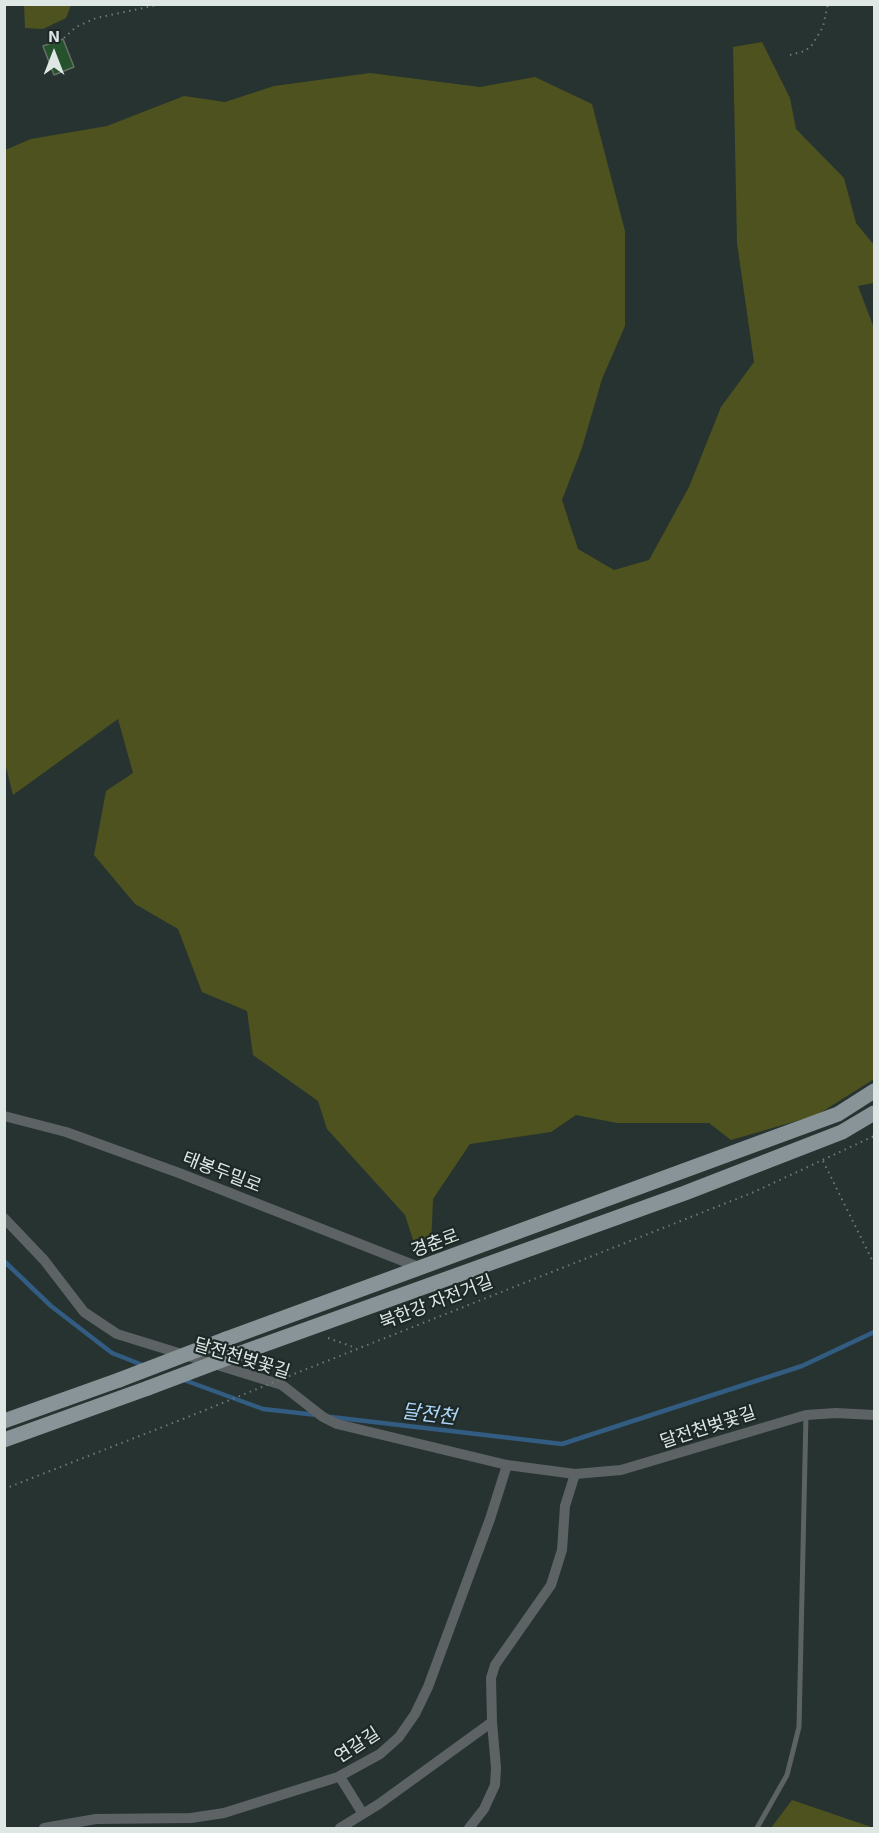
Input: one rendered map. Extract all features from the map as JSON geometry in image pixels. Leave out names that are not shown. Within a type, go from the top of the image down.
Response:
[{"type":"main road","name":"경춘로","points":[[4,1421],[424,1269],[838,1114],[874,1091]]},
{"type":"main road","points":[[4,1440],[685,1193],[842,1132],[874,1113]]},
{"type":"street","name":"태봉두밀로","points":[[4,1116],[66,1132],[179,1173],[424,1269]]},
{"type":"street","name":"달전천벚꽃길","points":[[4,1218],[44,1260],[84,1312],[117,1334],[290,1388],[323,1417],[337,1424],[507,1465],[575,1474],[597,1473],[640,1465],[806,1415],[836,1413],[874,1416]]},
{"type":"street","name":"연갈길","points":[[44,1828],[96,1819],[191,1818],[224,1814],[340,1777],[380,1754],[399,1737],[415,1714],[428,1687],[482,1542],[507,1465]]},
{"type":"street","points":[[469,1828],[484,1809],[495,1785],[491,1678],[495,1665],[551,1585],[562,1550],[565,1506],[575,1474]]},
{"type":"street","points":[[340,1828],[492,1722]]},
{"type":"street","points":[[340,1777],[363,1814]]},
{"type":"lane","points":[[757,1828],[779,1793],[787,1775],[800,1719],[806,1415]]},
{"type":"path","points":[[64,38],[76,27],[96,18],[162,4]]},
{"type":"path","points":[[790,55],[805,51],[812,45],[823,27],[828,4]]},
{"type":"path","name":"북한강 자전거길","points":[[4,1490],[356,1348],[754,1192],[874,1136]]},
{"type":"path","points":[[823,1161],[874,1264]]},
{"type":"path","points":[[306,1331],[356,1348]]},
{"type":"green space","points":[[24,4],[71,5],[66,18],[43,29],[25,28]]},
{"type":"green space","points":[[762,42],[790,98],[796,129],[844,178],[856,223],[874,245],[874,283],[858,286],[874,328],[874,1079],[817,1115],[731,1140],[709,1123],[617,1123],[576,1115],[551,1132],[470,1144],[433,1199],[431,1248],[413,1240],[405,1215],[327,1129],[318,1101],[253,1055],[247,1011],[202,992],[178,929],[135,904],[94,855],[106,791],[133,773],[118,719],[13,795],[5,763],[5,150],[31,139],[107,126],[184,96],[225,102],[274,86],[370,73],[480,87],[535,77],[592,104],[625,231],[625,326],[602,379],[582,448],[562,500],[578,549],[614,570],[649,560],[689,487],[721,407],[754,362],[737,243],[733,47]]},
{"type":"green space","points":[[792,1800],[874,1828],[771,1828]]},
{"type":"building","points":[[63,39],[74,67],[54,75],[43,46]]},
{"type":"waterway","name":"달전천","points":[[4,1261],[51,1306],[112,1353],[145,1366]]},
{"type":"waterway","name":"달전천","points":[[331,1417],[562,1444],[802,1366],[874,1332]]},
{"type":"waterway","name":"달전천","points":[[184,1380],[263,1409],[317,1415]]}]
